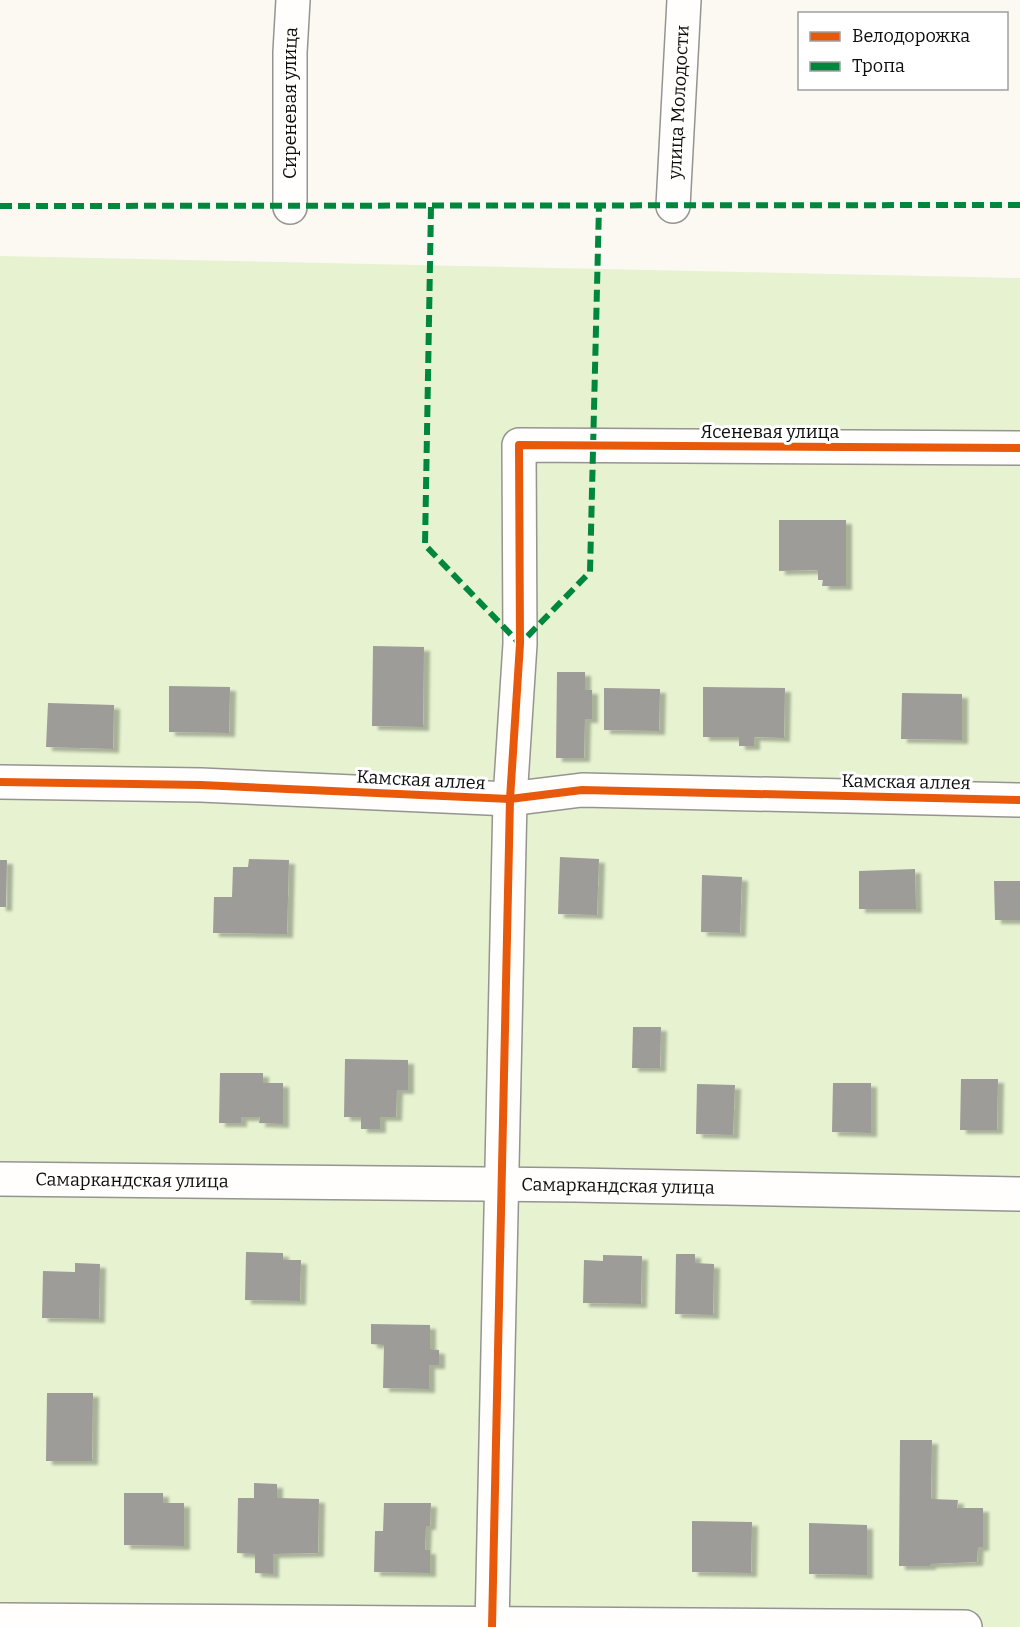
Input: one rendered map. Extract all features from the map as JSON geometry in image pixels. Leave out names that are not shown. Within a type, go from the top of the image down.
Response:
[{"type":"street","name":"Сиреневая улица","points":[[290,207],[290,52],[293,0]]},
{"type":"street","name":"улица Молодости","points":[[673,206],[684,0]]},
{"type":"street","name":"Ясеневая улица","points":[[510,800],[520,644],[519,445],[1020,448]]},
{"type":"street","name":"Камская аллея","points":[[0,782],[201,785],[510,800],[582,790],[1020,800]]},
{"type":"street","points":[[492,1624],[510,800]]},
{"type":"street","name":"Самаркандская улица","points":[[0,1179],[503,1184],[1020,1194]]},
{"type":"street","points":[[0,1620],[965,1627]]},
{"type":"green space","points":[[0,256],[1020,278],[1020,1627],[0,1627]]},
{"type":"building","points":[[779,520],[846,520],[846,586],[822,586],[823,580],[818,580],[818,570],[779,571]]},
{"type":"building","points":[[373,646],[424,647],[423,727],[372,726]]},
{"type":"building","points":[[557,672],[585,672],[585,690],[592,690],[592,719],[585,719],[584,758],[556,758]]},
{"type":"building","points":[[169,686],[230,687],[229,733],[169,732]]},
{"type":"building","points":[[703,687],[785,688],[784,738],[754,737],[754,746],[739,746],[739,737],[703,737]]},
{"type":"building","points":[[604,688],[660,689],[659,731],[604,730]]},
{"type":"building","points":[[902,693],[962,694],[962,740],[901,739]]},
{"type":"building","points":[[48,703],[114,705],[113,749],[46,747]]},
{"type":"building","points":[[560,857],[599,859],[597,915],[558,914]]},
{"type":"building","points":[[249,859],[289,860],[287,934],[213,933],[214,897],[232,897],[233,867],[248,867]]},
{"type":"building","points":[[0,860],[7,860],[6,907],[0,907]]},
{"type":"building","points":[[915,869],[916,909],[859,909],[859,871]]},
{"type":"building","points":[[702,875],[742,877],[740,933],[701,932]]},
{"type":"building","points":[[994,881],[1020,881],[1020,920],[995,920]]},
{"type":"building","points":[[633,1027],[661,1027],[660,1068],[632,1068]]},
{"type":"building","points":[[345,1059],[408,1060],[408,1090],[397,1090],[396,1117],[380,1117],[380,1129],[361,1129],[361,1117],[344,1117]]},
{"type":"building","points":[[220,1073],[263,1073],[263,1083],[283,1083],[283,1124],[259,1123],[260,1117],[241,1117],[241,1123],[219,1123]]},
{"type":"building","points":[[961,1079],[998,1079],[997,1130],[960,1130]]},
{"type":"building","points":[[833,1083],[871,1083],[871,1133],[832,1132]]},
{"type":"building","points":[[697,1084],[735,1085],[733,1135],[696,1134]]},
{"type":"building","points":[[246,1252],[283,1253],[283,1260],[301,1260],[300,1301],[245,1300]]},
{"type":"building","points":[[676,1254],[695,1254],[695,1263],[714,1264],[713,1315],[675,1314]]},
{"type":"building","points":[[603,1255],[642,1256],[641,1304],[583,1303],[584,1260],[603,1261]]},
{"type":"building","points":[[75,1263],[100,1264],[99,1319],[42,1318],[43,1271],[75,1272]]},
{"type":"building","points":[[371,1324],[430,1325],[430,1349],[439,1350],[439,1365],[429,1365],[429,1389],[383,1388],[384,1345],[371,1344]]},
{"type":"building","points":[[47,1393],[93,1393],[92,1461],[46,1461]]},
{"type":"building","points":[[900,1440],[932,1440],[931,1499],[958,1500],[957,1508],[983,1508],[983,1547],[978,1547],[977,1562],[899,1566]]},
{"type":"building","points":[[254,1483],[277,1484],[277,1498],[319,1499],[318,1553],[273,1554],[273,1574],[255,1573],[255,1554],[237,1553],[238,1498],[254,1498]]},
{"type":"building","points":[[124,1493],[163,1493],[163,1503],[184,1503],[184,1546],[124,1545]]},
{"type":"building","points":[[384,1503],[431,1503],[430,1526],[426,1526],[425,1550],[430,1550],[430,1573],[374,1572],[375,1531],[383,1531]]},
{"type":"building","points":[[692,1521],[752,1522],[751,1573],[692,1572]]},
{"type":"building","points":[[809,1523],[867,1525],[867,1575],[809,1574]]},
{"type":"marked path","points":[[0,206],[1020,205]]},
{"type":"marked path","points":[[431,207],[425,545],[520,644],[590,572],[599,206]]},
{"type":"cycle path","points":[[492,1627],[510,799],[520,644],[519,445],[1020,448]]},
{"type":"cycle path","points":[[0,782],[201,785],[510,799],[582,790],[1020,800]]}]
